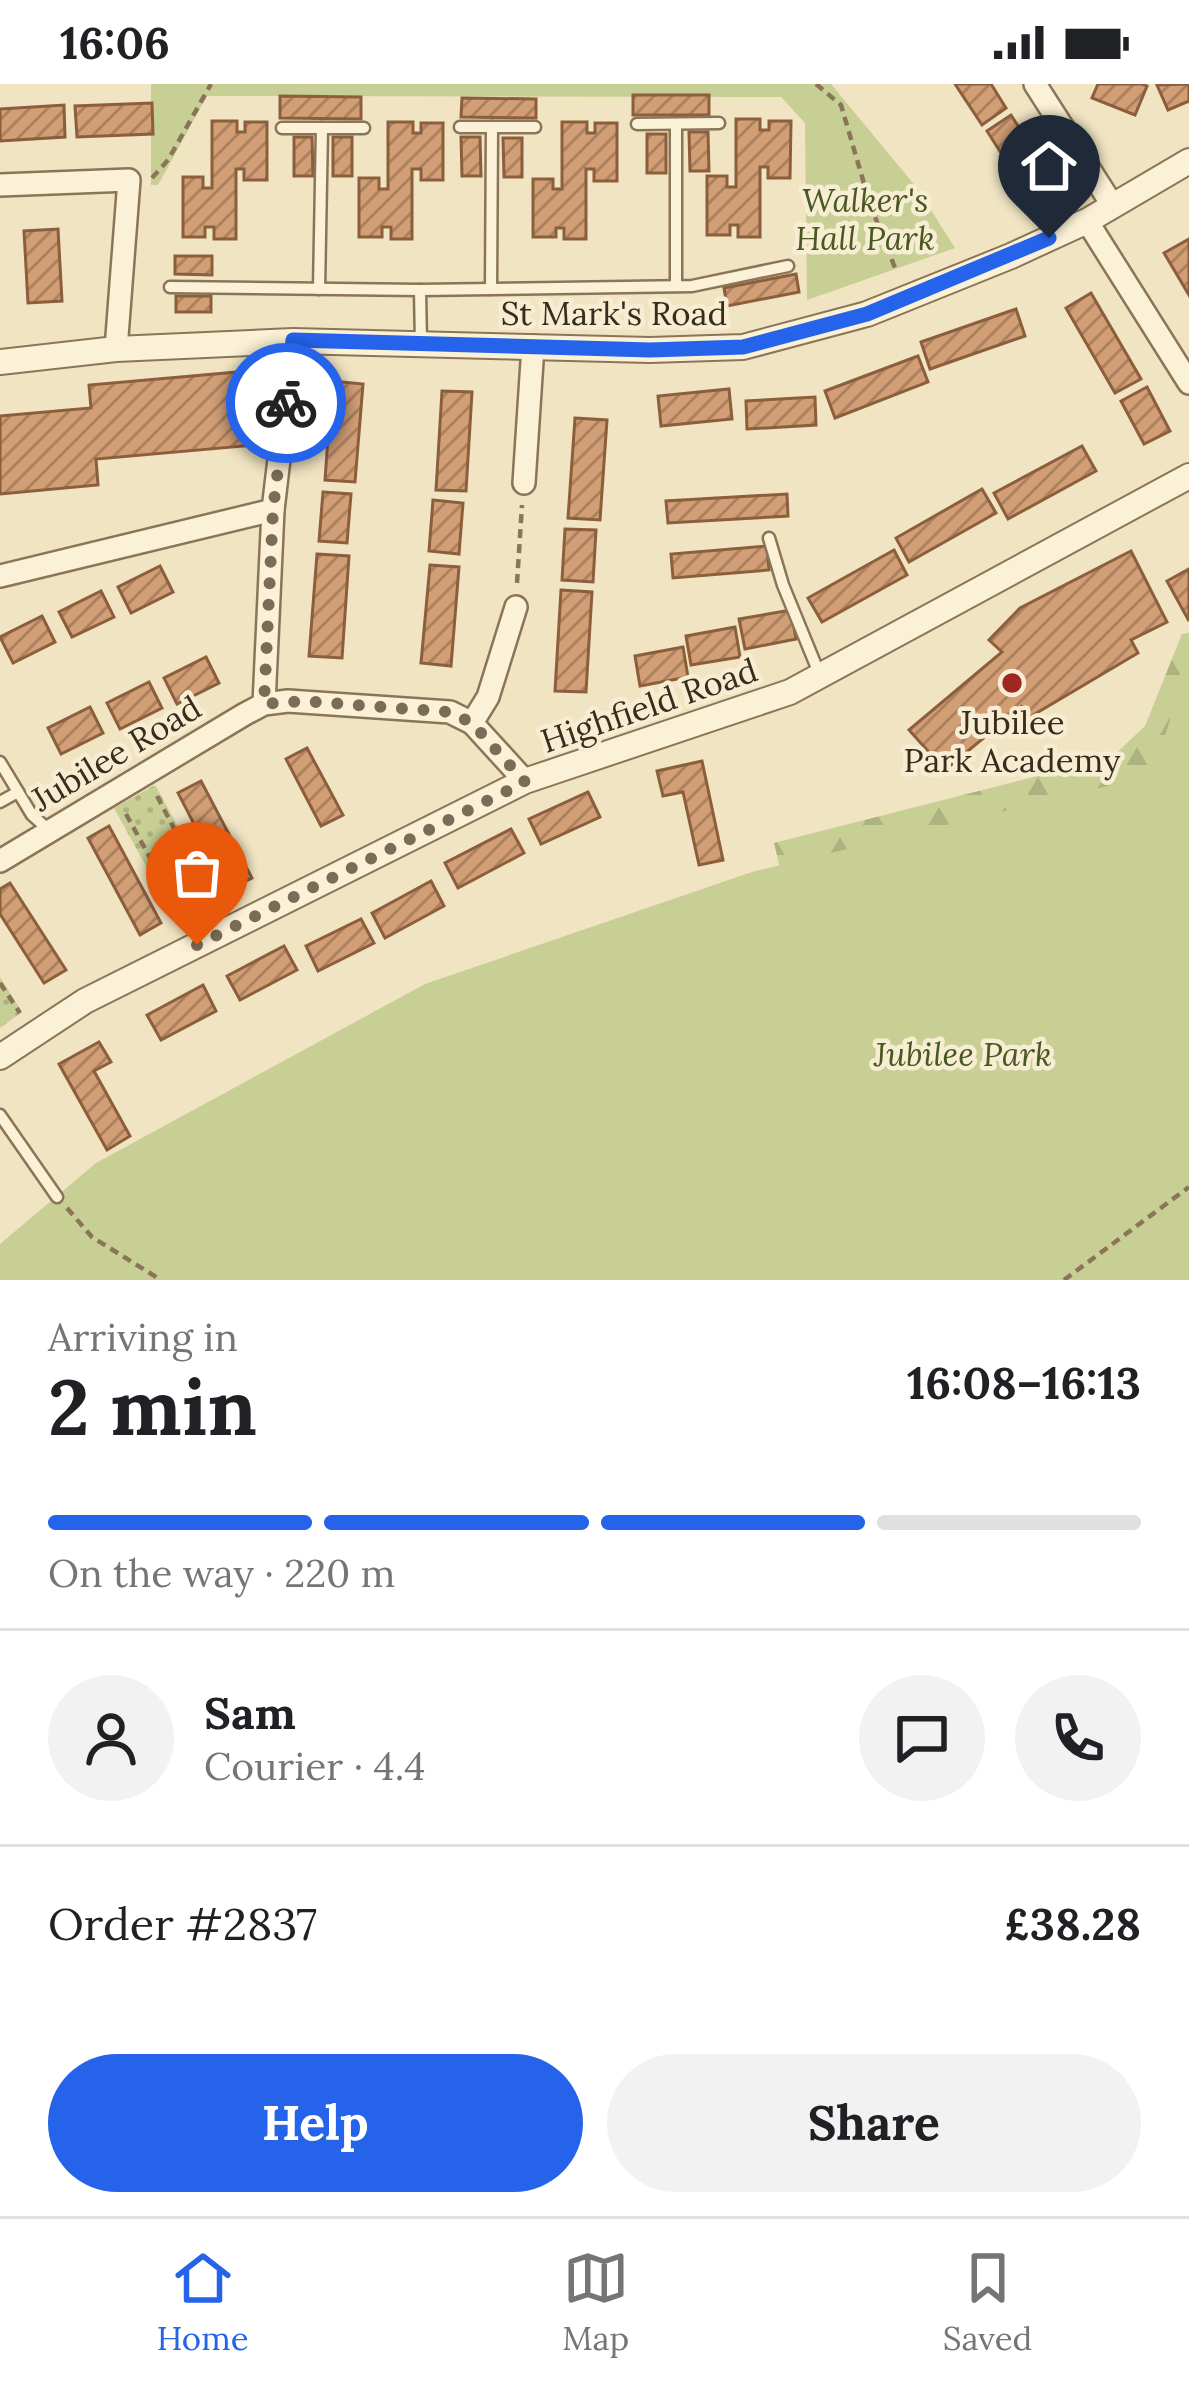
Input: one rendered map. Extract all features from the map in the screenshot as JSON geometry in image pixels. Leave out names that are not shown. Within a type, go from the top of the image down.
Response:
[{"type":"street","points":[[1035,84],[1111,203]]},
{"type":"street","name":"St Mark's Road","points":[[0,362],[116,349],[293,340],[650,350],[743,347],[867,314],[1087,221],[1189,161]]},
{"type":"street","points":[[0,185],[129,180],[116,349]]},
{"type":"street","points":[[1087,221],[1189,383]]},
{"type":"street","points":[[264,704],[273,510],[293,340]]},
{"type":"street","points":[[524,483],[533,346]]},
{"type":"street","name":"Highfield Road","points":[[0,1057],[85,1001],[525,782],[790,692],[1189,476]]},
{"type":"street","points":[[0,576],[273,510]]},
{"type":"street","points":[[515,607],[488,697],[472,723],[525,782]]},
{"type":"street","name":"Jubilee Road","points":[[0,861],[264,704],[303,701],[450,712],[472,723]]},
{"type":"lane","points":[[637,124],[718,123]]},
{"type":"lane","points":[[676,124],[676,286]]},
{"type":"lane","points":[[460,128],[535,127]]},
{"type":"lane","points":[[282,128],[364,128]]},
{"type":"lane","points":[[319,289],[322,128]]},
{"type":"lane","points":[[491,289],[492,128]]},
{"type":"lane","points":[[170,287],[676,286],[788,266]]},
{"type":"lane","points":[[420,290],[421,344]]},
{"type":"lane","points":[[770,538],[771,555],[820,676]]},
{"type":"lane","points":[[0,762],[32,815],[50,831]]},
{"type":"lane","points":[[0,802],[18,792]]},
{"type":"lane","points":[[0,1115],[57,1197]]},
{"type":"path","points":[[129,180],[152,178],[168,160],[211,84]]},
{"type":"path","points":[[816,84],[841,105],[870,204],[900,279]]},
{"type":"path","points":[[515,607],[524,483]]},
{"type":"path","points":[[146,775],[228,930]]},
{"type":"path","points":[[115,793],[197,945]]},
{"type":"path","points":[[0,983],[34,1035]]},
{"type":"path","points":[[1064,1280],[1189,1187]]},
{"type":"path","points":[[57,1197],[92,1237],[161,1280]]},
{"type":"green space","name":"Walker's Hall Park","points":[[151,84],[831,84],[917,188],[955,248],[807,300],[805,123],[781,97],[207,96],[158,185],[151,185]]},
{"type":"green space","points":[[1189,633],[1189,724],[1153,792],[783,881],[774,843],[1112,757],[1145,726],[1182,634]]},
{"type":"green space","name":"Jubilee Park","points":[[1189,658],[1189,1280],[0,1280],[0,1244],[96,1163],[425,984],[752,872],[1153,775]]},
{"type":"green space","points":[[155,785],[222,905],[180,928],[114,808]]},
{"type":"green space","points":[[0,977],[22,1012],[0,1028]]},
{"type":"building","points":[[955,84],[991,84],[1006,108],[982,125]]},
{"type":"building","points":[[1098,84],[1147,86],[1135,115],[1092,98]]},
{"type":"building","points":[[1189,84],[1189,101],[1168,110],[1157,85]]},
{"type":"building","points":[[633,95],[709,95],[709,115],[633,115]]},
{"type":"building","points":[[280,96],[361,97],[361,119],[280,118]]},
{"type":"building","points":[[462,98],[536,99],[536,118],[461,117]]},
{"type":"building","points":[[152,103],[153,134],[77,137],[75,106]]},
{"type":"building","points":[[64,105],[65,137],[0,141],[0,109]]},
{"type":"building","points":[[1011,115],[1053,181],[1029,197],[987,131]]},
{"type":"building","points":[[736,119],[760,119],[760,130],[769,130],[769,121],[791,121],[790,178],[768,178],[768,167],[760,167],[760,237],[738,237],[738,225],[730,225],[730,235],[707,235],[707,176],[727,176],[727,187],[736,187]]},
{"type":"building","points":[[212,121],[237,121],[237,132],[245,132],[245,122],[267,122],[267,180],[244,180],[244,169],[236,169],[236,239],[214,239],[214,227],[205,227],[205,237],[183,237],[183,177],[203,177],[203,188],[212,188]]},
{"type":"building","points":[[388,122],[413,122],[413,133],[421,133],[421,123],[443,123],[443,180],[421,180],[421,169],[412,169],[412,239],[391,239],[391,227],[382,227],[382,237],[359,237],[359,178],[379,178],[379,189],[388,189]]},
{"type":"building","points":[[562,122],[587,122],[587,133],[595,133],[595,123],[617,123],[617,181],[594,181],[594,169],[586,169],[586,239],[564,239],[564,228],[556,228],[556,237],[533,237],[533,179],[553,179],[553,189],[562,189]]},
{"type":"building","points":[[689,132],[708,132],[709,171],[690,171]]},
{"type":"building","points":[[647,134],[666,134],[666,173],[647,173]]},
{"type":"building","points":[[294,137],[312,137],[313,176],[294,176]]},
{"type":"building","points":[[333,137],[352,137],[352,176],[333,176]]},
{"type":"building","points":[[461,137],[480,137],[481,176],[462,176]]},
{"type":"building","points":[[503,138],[522,138],[522,177],[504,177]]},
{"type":"building","points":[[58,229],[62,301],[28,303],[24,231]]},
{"type":"building","points":[[1189,239],[1189,295],[1164,253]]},
{"type":"building","points":[[175,256],[212,256],[212,275],[175,274]]},
{"type":"building","points":[[796,274],[799,292],[727,306],[724,288]]},
{"type":"building","points":[[1091,293],[1141,379],[1115,393],[1066,308]]},
{"type":"building","points":[[176,296],[211,296],[211,312],[176,312]]},
{"type":"building","points":[[1016,309],[1025,336],[930,369],[921,342]]},
{"type":"building","points":[[918,356],[928,382],[835,418],[825,391]]},
{"type":"building","points":[[238,372],[244,446],[96,459],[98,485],[0,494],[0,416],[91,408],[89,385]]},
{"type":"building","points":[[332,381],[363,384],[355,482],[325,480]]},
{"type":"building","points":[[1147,387],[1170,431],[1144,444],[1121,401]]},
{"type":"building","points":[[729,389],[732,419],[661,426],[658,396]]},
{"type":"building","points":[[442,391],[472,392],[466,491],[436,490]]},
{"type":"building","points":[[815,397],[816,425],[747,429],[746,401]]},
{"type":"building","points":[[575,418],[607,420],[600,520],[568,518]]},
{"type":"building","points":[[1082,446],[1096,471],[1008,519],[994,493]]},
{"type":"building","points":[[982,489],[996,513],[909,562],[896,538]]},
{"type":"building","points":[[323,492],[351,494],[347,543],[319,541]]},
{"type":"building","points":[[787,494],[788,516],[668,523],[666,501]]},
{"type":"building","points":[[433,500],[463,503],[459,554],[429,551]]},
{"type":"building","points":[[565,529],[596,530],[593,582],[562,580]]},
{"type":"building","points":[[767,546],[769,570],[673,578],[671,554]]},
{"type":"building","points":[[894,550],[907,575],[822,622],[808,598]]},
{"type":"building","points":[[1131,551],[1167,622],[1131,640],[1138,653],[1023,721],[1021,707],[945,770],[909,730],[1002,652],[989,640],[1020,608]]},
{"type":"building","points":[[317,554],[349,556],[342,658],[309,656]]},
{"type":"building","points":[[430,565],[459,567],[451,666],[421,663]]},
{"type":"building","points":[[160,566],[173,592],[131,613],[118,587]]},
{"type":"building","points":[[1189,569],[1189,621],[1167,581]]},
{"type":"building","points":[[561,590],[592,592],[586,692],[555,691]]},
{"type":"building","points":[[101,591],[114,617],[72,637],[59,612]]},
{"type":"building","points":[[791,610],[796,639],[745,649],[739,619]]},
{"type":"building","points":[[42,616],[55,642],[13,663],[0,637]]},
{"type":"building","points":[[735,627],[740,657],[691,665],[686,636]]},
{"type":"building","points":[[683,647],[688,677],[640,686],[635,656]]},
{"type":"building","points":[[206,657],[219,683],[177,704],[164,678]]},
{"type":"building","points":[[149,682],[162,708],[120,729],[107,703]]},
{"type":"building","points":[[90,707],[103,733],[61,754],[48,728]]},
{"type":"building","points":[[307,748],[343,815],[321,826],[286,759]]},
{"type":"building","points":[[702,761],[723,860],[699,865],[683,792],[663,796],[657,771]]},
{"type":"building","points":[[201,781],[252,878],[228,890],[178,793]]},
{"type":"building","points":[[588,792],[600,817],[541,844],[529,819]]},
{"type":"building","points":[[109,826],[161,923],[140,935],[88,838]]},
{"type":"building","points":[[511,829],[524,853],[458,888],[445,863]]},
{"type":"building","points":[[431,881],[444,906],[385,938],[372,913]]},
{"type":"building","points":[[10,883],[66,970],[44,983],[0,914],[0,889]]},
{"type":"building","points":[[361,919],[374,943],[318,971],[306,946]]},
{"type":"building","points":[[284,946],[297,970],[240,1000],[227,976]]},
{"type":"building","points":[[203,985],[216,1011],[161,1040],[147,1015]]},
{"type":"building","points":[[99,1042],[111,1062],[94,1071],[130,1136],[107,1150],[59,1064]]},
{"type":"way so far","points":[[197,945],[525,782],[472,723],[450,712],[303,701],[264,704],[273,510],[286,403]]},
{"type":"place","name":"Jubilee Park Academy","points":[[1012,683]]},
{"type":"route","points":[[286,403],[293,340],[650,350],[743,347],[867,314],[1049,238]]}]
